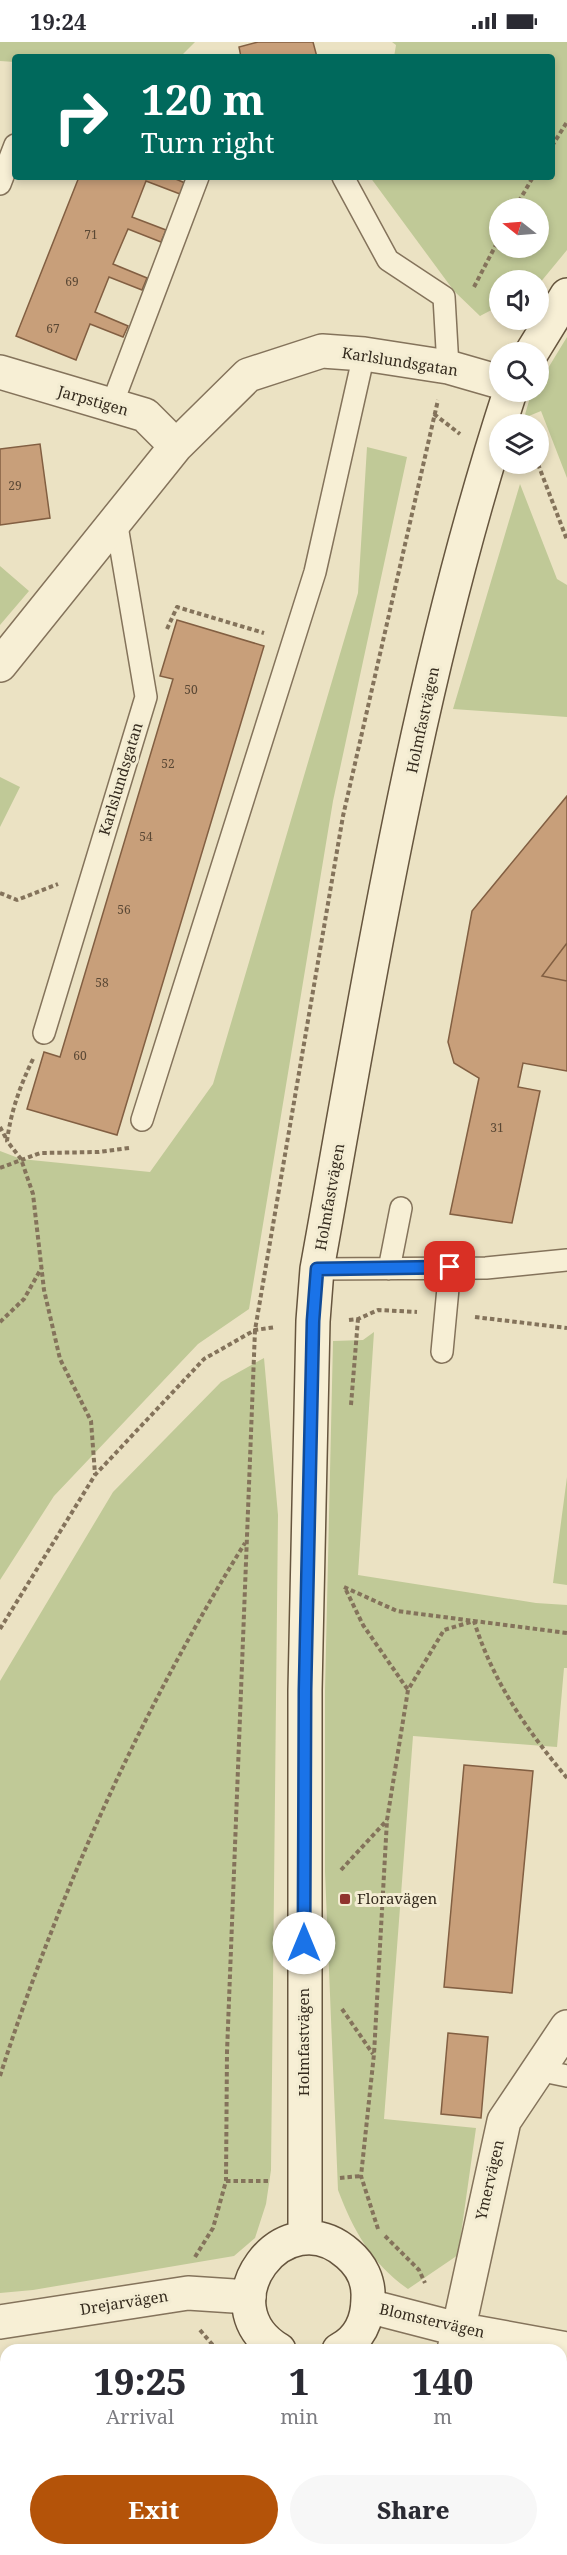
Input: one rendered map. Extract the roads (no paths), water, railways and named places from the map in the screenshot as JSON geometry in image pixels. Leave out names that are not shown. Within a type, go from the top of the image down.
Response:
[{"type":"street","points":[[538,342],[567,295]]},
{"type":"street","name":"Karlslundsgatan","points":[[0,665],[176,446],[248,375],[322,351],[364,354],[448,367],[489,378]]},
{"type":"street","name":"Jarpstigen","points":[[0,372],[111,407],[145,415],[176,446]]},
{"type":"street","name":"Holmfastvägen","points":[[305,2238],[305,1702],[313,1321],[317,1269],[378,934],[421,726],[448,606],[489,457],[507,402]]},
{"type":"street","name":"Ymervägen","points":[[456,2340],[504,2121],[553,2073],[567,2027]]},
{"type":"street","points":[[272,2344],[259,2332],[253,2321],[249,2297],[254,2275],[266,2256],[285,2243],[305,2238],[333,2243],[354,2258],[366,2280],[368,2306],[360,2331],[346,2344]]},
{"type":"street","name":"Drejarvägen","points":[[0,2322],[188,2294],[249,2297]]},
{"type":"street","name":"Blomstervägen","points":[[368,2306],[418,2318],[456,2340],[505,2344]]},
{"type":"lane","points":[[0,184],[12,153]]},
{"type":"lane","points":[[111,407],[197,180]]},
{"type":"lane","points":[[345,180],[388,260],[444,297],[448,367]]},
{"type":"lane","points":[[141,1120],[315,572],[364,354]]},
{"type":"lane","name":"Karlslundsgatan","points":[[44,1033],[146,697],[116,520]]},
{"type":"lane","points":[[390,1269],[401,1208]]},
{"type":"lane","points":[[317,1269],[486,1268],[567,1260]]},
{"type":"lane","points":[[442,1352],[450,1267]]},
{"type":"place","name":"Floravägen","points":[[345,1899]]}]
